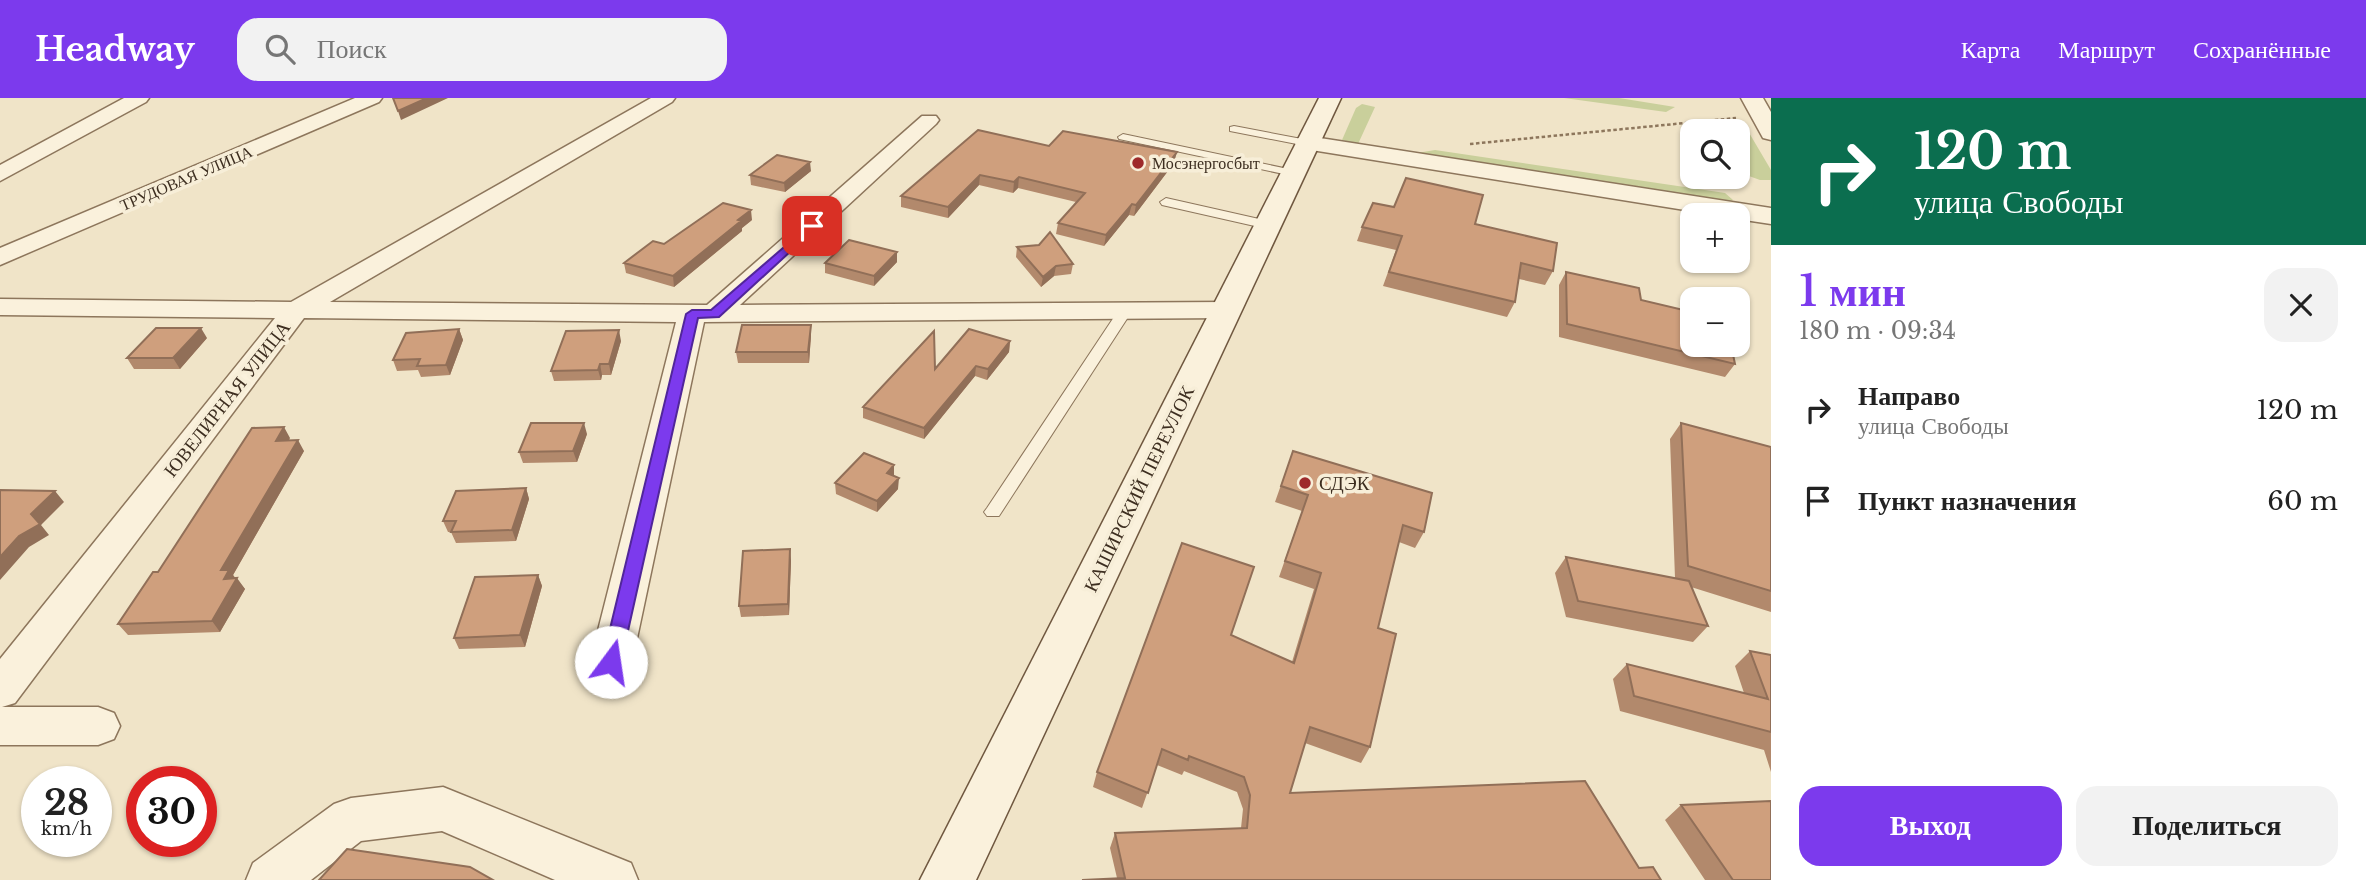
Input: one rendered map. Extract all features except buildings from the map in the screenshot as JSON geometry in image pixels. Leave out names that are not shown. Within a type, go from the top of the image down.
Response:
[{"type":"main road","name":"КАШИРСКИЙ ПЕРЕУЛОК","points":[[948,880],[1330,98]]},
{"type":"main road","points":[[1300,158],[1771,216]]},
{"type":"street","points":[[0,174],[139,98]]},
{"type":"street","name":"ТРУДОВАЯ УЛИЦА","points":[[0,257],[372,98]]},
{"type":"street","name":"ЮВЕЛИРНАЯ УЛИЦА","points":[[0,690],[296,310],[665,98]]},
{"type":"street","points":[[611,662],[703,314],[929,120]]},
{"type":"street","points":[[0,307],[703,314],[1227,310]]},
{"type":"street","points":[[0,726],[98,726]]},
{"type":"street","points":[[271,880],[351,820],[443,809],[613,880]]},
{"type":"lane","points":[[1234,129],[1300,158]]},
{"type":"lane","points":[[1123,136],[1300,158]]},
{"type":"lane","points":[[1166,202],[1268,225]]},
{"type":"lane","points":[[993,512],[1125,311]]},
{"type":"path","points":[[1463,144],[1761,116]]},
{"type":"green space","points":[[1564,98],[1619,98],[1675,107],[1666,112]]},
{"type":"green space","points":[[1362,104],[1375,107],[1358,144],[1342,140],[1356,108]]},
{"type":"green space","points":[[1750,134],[1771,170],[1771,180],[1750,176]]},
{"type":"green space","points":[[1435,150],[1680,186],[1680,189],[1725,193],[1733,200],[1726,203],[1417,153]]},
{"type":"place","name":"Мосэнергосбыт","points":[[1138,163]]},
{"type":"place","name":"СДЭК","points":[[1305,483]]},
{"type":"route","points":[[611,662],[692,314],[714,314],[812,226]]}]
